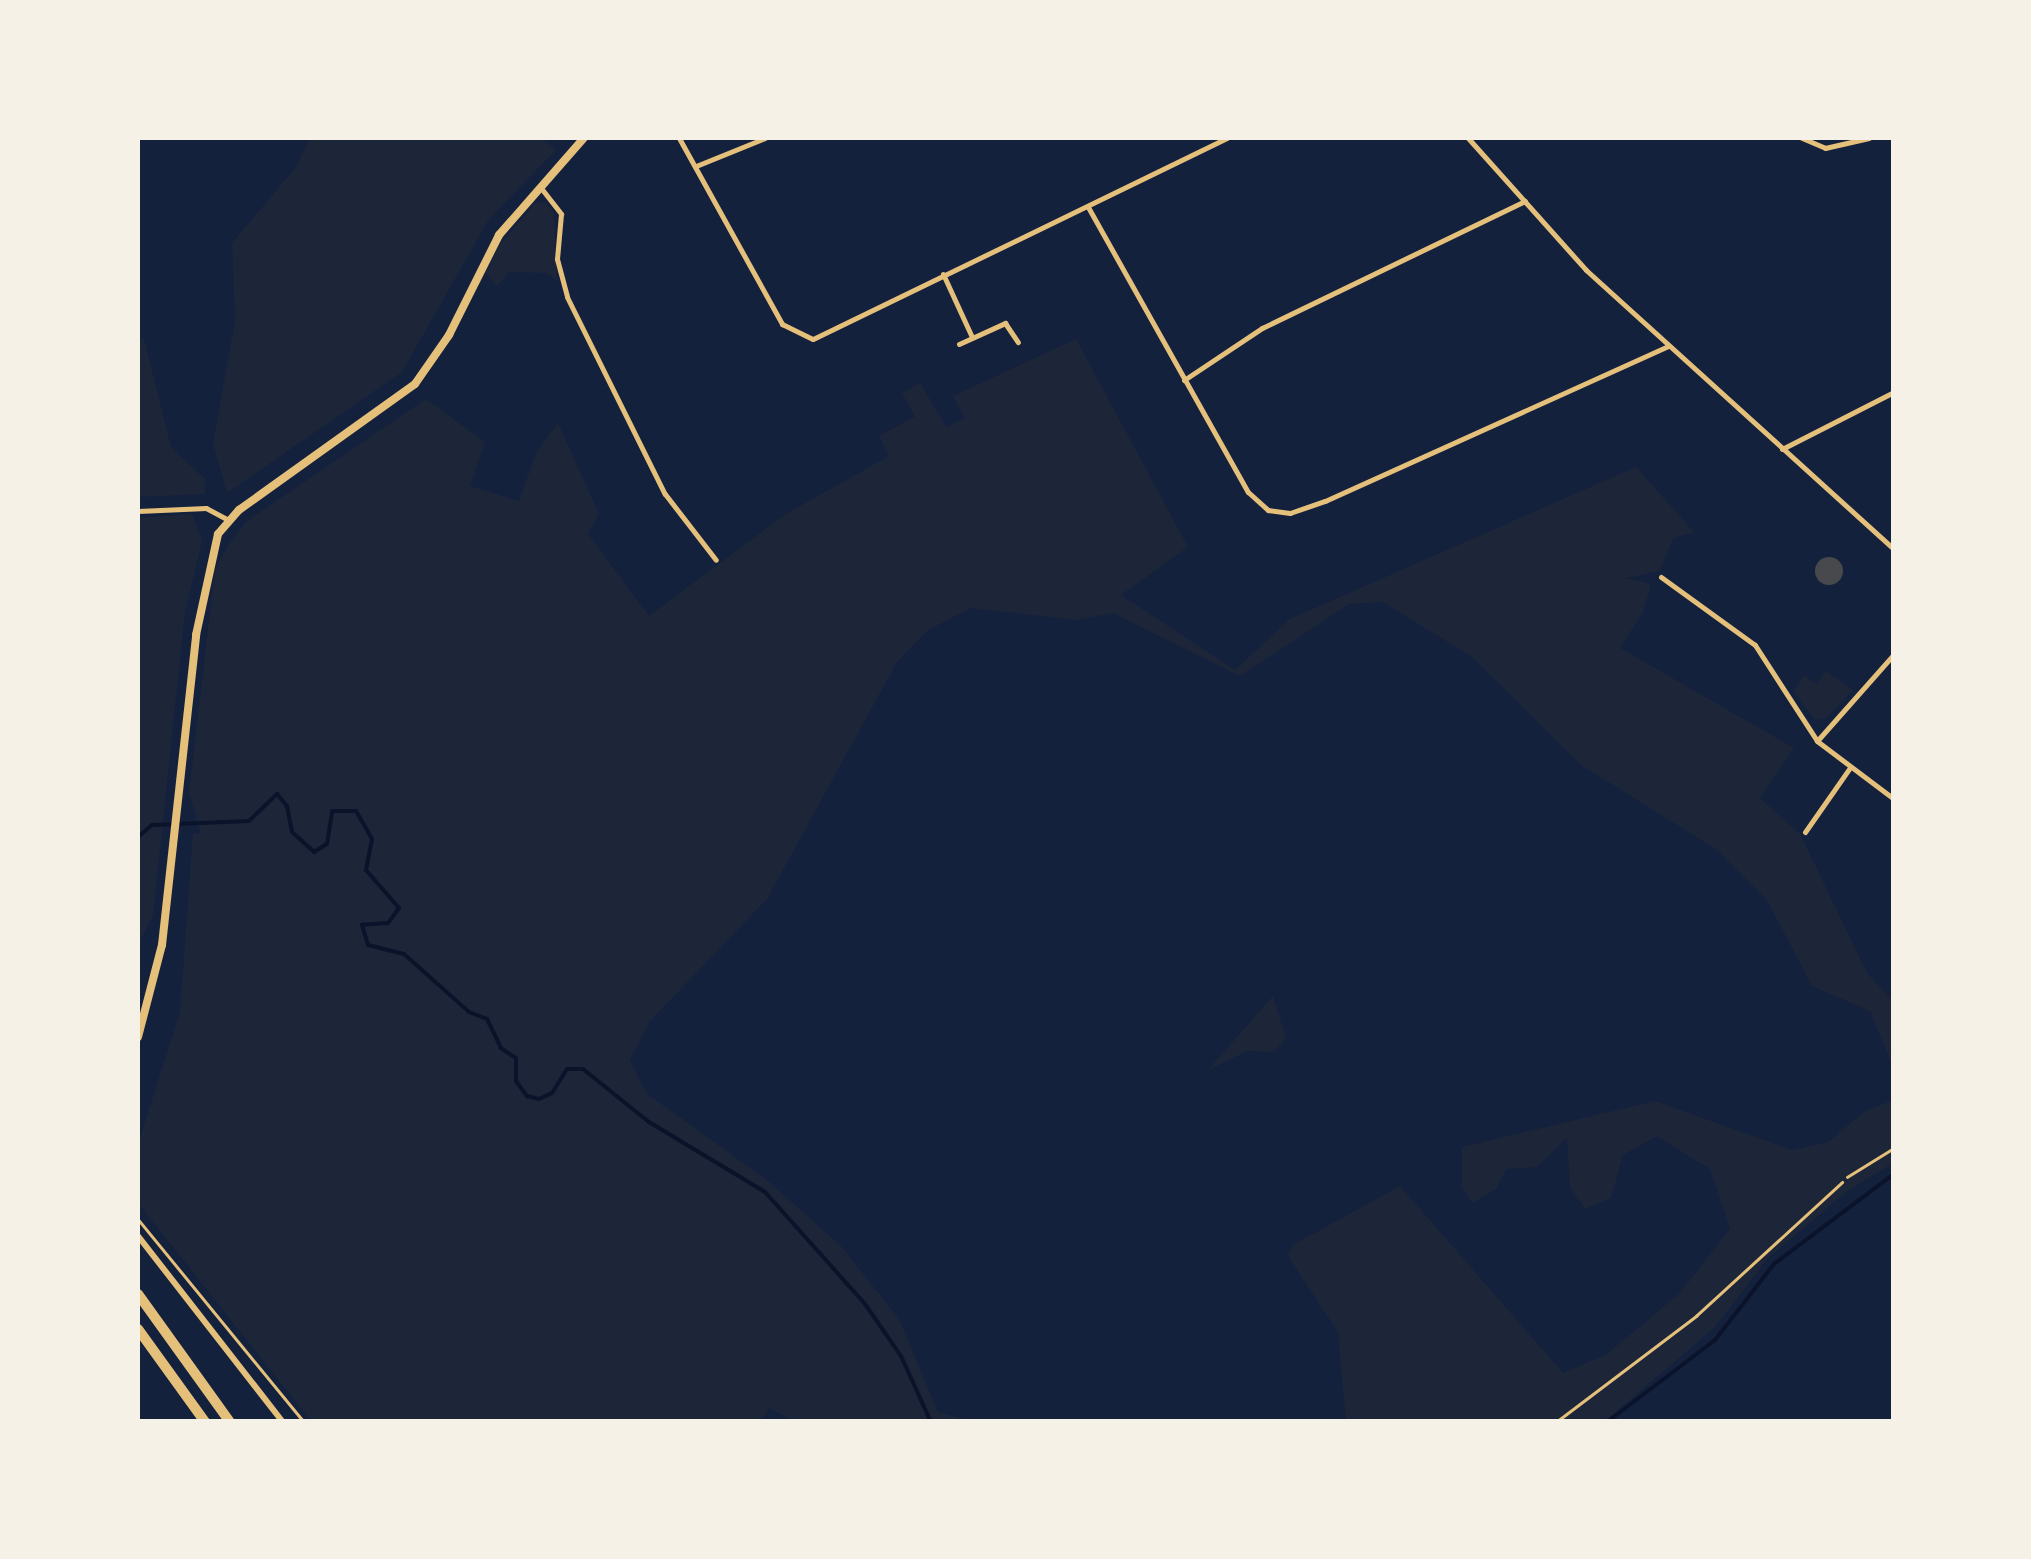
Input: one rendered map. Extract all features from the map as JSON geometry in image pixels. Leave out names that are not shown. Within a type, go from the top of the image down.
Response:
[{"type":"highway","points":[[138,1294],[230,1422]]},
{"type":"highway","points":[[138,1329],[205,1422]]},
{"type":"main road","points":[[138,1038],[162,944],[205,576],[227,523],[415,384],[450,335],[499,234],[584,138]]},
{"type":"street","points":[[680,138],[779,320],[794,335],[820,337],[942,274],[1228,138]]},
{"type":"street","points":[[696,166],[764,138]]},
{"type":"street","points":[[1468,138],[1668,346],[1894,549]]},
{"type":"street","points":[[1802,138],[1825,148],[1869,138]]},
{"type":"street","points":[[540,187],[561,214],[557,258],[567,297],[664,492],[716,560]]},
{"type":"street","points":[[1184,380],[1262,328],[1526,201]]},
{"type":"street","points":[[1088,207],[1253,499],[1268,510],[1290,513],[1668,346]]},
{"type":"street","points":[[942,274],[972,337]]},
{"type":"street","points":[[959,344],[1005,323],[1018,342]]},
{"type":"street","points":[[1782,449],[1894,392]]},
{"type":"street","points":[[138,511],[206,508],[227,523]]},
{"type":"street","points":[[1661,577],[1755,646],[1817,741],[1894,799]]},
{"type":"street","points":[[1817,741],[1894,654]]},
{"type":"street","points":[[1805,832],[1850,769]]},
{"type":"street","points":[[138,1236],[282,1422]]},
{"type":"lane","points":[[1847,1177],[1894,1148]]},
{"type":"path","points":[[1556,1422],[1696,1316],[1847,1177]]},
{"type":"path","points":[[138,1219],[304,1422]]},
{"type":"shaded area","points":[[310,138],[542,138],[556,150],[489,219],[402,372],[227,493],[213,443],[235,321],[232,243],[296,167]]},
{"type":"shaded area","points":[[545,202],[554,213],[557,281],[547,273],[509,272],[497,286],[486,273],[498,247],[535,203]]},
{"type":"shaded area","points":[[138,339],[144,339],[171,447],[205,479],[205,494],[138,497]]},
{"type":"shaded area","points":[[1076,339],[1188,547],[1121,595],[1235,670],[1290,619],[1636,467],[1694,532],[1673,538],[1660,571],[1626,578],[1651,584],[1644,610],[1620,648],[1794,748],[1760,798],[1800,834],[1867,973],[1893,1001],[1893,1067],[1870,1011],[1812,986],[1767,900],[1717,850],[1581,765],[1472,657],[1383,602],[1349,604],[1240,676],[1113,613],[1076,620],[971,608],[928,630],[897,662],[767,899],[650,1021],[630,1060],[646,1093],[768,1181],[841,1246],[899,1319],[938,1412],[971,1421],[793,1421],[770,1408],[760,1422],[311,1421],[138,1203],[138,1144],[180,1012],[193,833],[201,834],[189,793],[215,569],[229,544],[247,521],[426,399],[485,442],[470,486],[519,501],[536,453],[558,423],[599,514],[588,534],[649,616],[786,514],[889,456],[879,436],[915,417],[902,393],[920,383],[946,427],[965,418],[953,396]]},
{"type":"shaded area","points":[[192,514],[202,541],[185,612],[153,916],[138,944],[138,518]]},
{"type":"shaded area","points":[[1826,671],[1853,690],[1826,718],[1815,720],[1793,691],[1804,675],[1816,684]]},
{"type":"shaded area","points":[[1273,996],[1286,1039],[1273,1052],[1247,1051],[1208,1070]]},
{"type":"shaded area","points":[[1893,1100],[1893,1163],[1846,1192],[1767,1259],[1715,1327],[1605,1421],[1346,1421],[1338,1332],[1288,1256],[1293,1245],[1400,1186],[1563,1373],[1607,1354],[1679,1294],[1730,1229],[1710,1169],[1657,1136],[1623,1155],[1611,1198],[1585,1209],[1570,1188],[1567,1138],[1537,1167],[1506,1169],[1496,1189],[1472,1203],[1462,1188],[1462,1147],[1655,1101],[1792,1150],[1828,1142],[1864,1112]]},
{"type":"building","points":[[1829,557],[1839,561],[1843,571],[1839,581],[1829,585],[1819,581],[1815,571],[1819,561]]},
{"type":"waterway","points":[[138,837],[152,825],[249,821],[277,794],[287,806],[292,832],[314,852],[327,844],[332,811],[356,811],[372,839],[366,870],[399,908],[388,923],[362,925],[368,945],[404,954],[469,1012],[487,1019],[501,1048],[516,1058],[516,1081],[527,1096],[539,1099],[552,1093],[567,1069],[583,1069],[649,1122],[765,1192],[865,1304],[901,1356],[931,1422]]},
{"type":"waterway","points":[[1607,1422],[1715,1340],[1774,1264],[1894,1174]]}]
